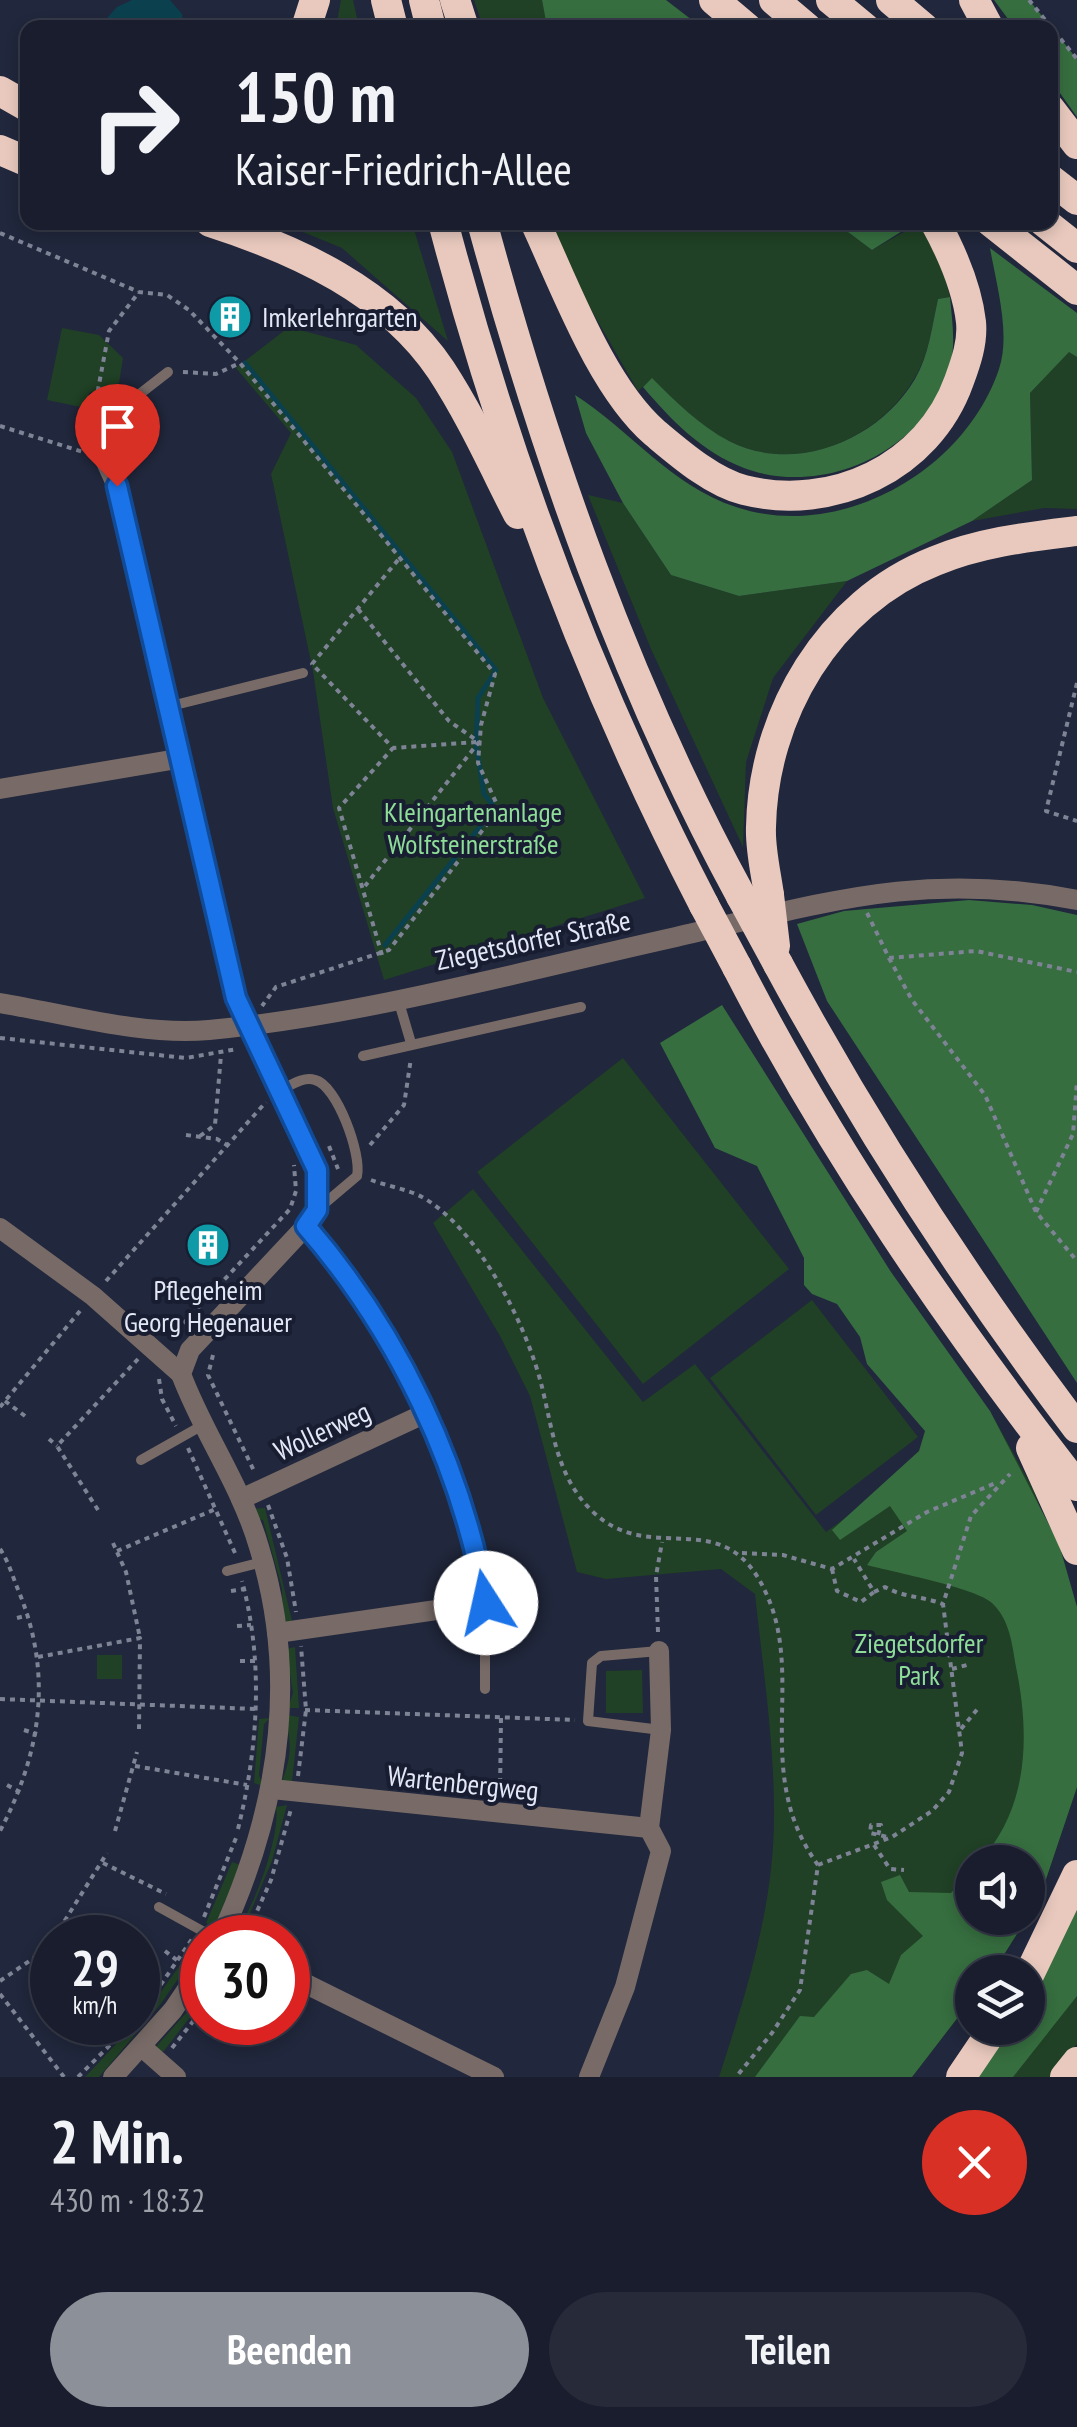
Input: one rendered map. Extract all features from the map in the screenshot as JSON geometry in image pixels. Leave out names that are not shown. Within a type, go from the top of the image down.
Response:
[{"type":"highway","points":[[714,0],[738,20]]},
{"type":"highway","points":[[774,0],[798,20]]},
{"type":"highway","points":[[831,0],[855,20]]},
{"type":"highway","points":[[891,0],[915,20]]},
{"type":"highway","points":[[1058,121],[1077,148]]},
{"type":"highway","points":[[230,230],[328,270],[386,311],[414,337],[439,367],[520,518],[554,564]]},
{"type":"highway","points":[[445,230],[502,423],[554,564],[630,756],[704,904],[879,1212],[1009,1399],[1077,1486]]},
{"type":"highway","points":[[484,230],[532,396],[581,535],[674,761],[755,896],[778,964],[906,1188],[999,1324],[1077,1428]]},
{"type":"highway","points":[[539,230],[583,326],[651,430],[697,465],[741,489],[782,495],[839,491],[880,475],[931,432],[952,400],[968,356],[971,324],[957,269],[938,230]]},
{"type":"highway","points":[[1001,230],[1077,290]]},
{"type":"highway","points":[[1054,230],[1077,248]]},
{"type":"highway","points":[[755,896],[767,764],[780,719],[802,677],[829,640],[862,606],[932,562],[1000,540],[1077,532]]},
{"type":"highway","points":[[1009,1399],[1077,1550]]},
{"type":"highway","points":[[1039,1955],[1077,1875]]},
{"type":"highway","points":[[962,2077],[983,2045]]},
{"type":"highway","points":[[1066,2077],[1077,2062]]},
{"type":"street","points":[[92,431],[117,486],[177,759],[236,998],[266,1095],[317,1170],[311,1218],[190,1350],[181,1374]]},
{"type":"street","points":[[0,789],[177,759]]},
{"type":"street","name":"Ziegetsdorfer Straße","points":[[0,1003],[164,1030],[207,1030],[398,998],[858,895],[977,886],[1077,900]]},
{"type":"street","points":[[277,1633],[486,1603],[476,1547],[426,1413],[352,1280],[311,1218]]},
{"type":"street","points":[[0,1228],[93,1296],[181,1374],[241,1499],[263,1562],[277,1633],[283,1709],[272,1789],[257,1850],[228,1915]]},
{"type":"street","name":"Wollerweg","points":[[241,1499],[426,1413]]},
{"type":"street","points":[[589,2077],[625,1987],[661,1850],[649,1828],[661,1730],[658,1651]]},
{"type":"street","name":"Wartenbergweg","points":[[272,1789],[649,1828]]},
{"type":"street","points":[[310,1985],[494,2077]]},
{"type":"street","points":[[113,2077],[142,2047],[180,1996]]},
{"type":"street","points":[[142,2047],[176,2077]]},
{"type":"lane","points":[[92,431],[168,372]]},
{"type":"lane","points":[[166,707],[303,673]]},
{"type":"lane","points":[[398,998],[411,1043]]},
{"type":"lane","points":[[363,1056],[581,1008]]},
{"type":"lane","points":[[266,1095],[305,1079],[319,1080],[330,1090],[359,1154],[357,1176],[311,1218]]},
{"type":"lane","points":[[141,1460],[203,1425]]},
{"type":"lane","points":[[233,1569],[263,1562]]},
{"type":"lane","points":[[484,1689],[486,1603]]},
{"type":"lane","points":[[658,1651],[600,1656],[592,1662],[588,1721],[661,1730]]},
{"type":"lane","points":[[158,1907],[180,1919]]},
{"type":"path","points":[[1029,0],[1045,20]]},
{"type":"path","points":[[1058,36],[1077,60]]},
{"type":"path","points":[[0,233],[140,292],[167,295],[178,302],[240,364],[495,674],[478,763],[499,809],[426,905],[382,955],[276,987],[247,1024]]},
{"type":"path","points":[[92,431],[109,332],[140,292]]},
{"type":"path","points":[[168,372],[216,374],[240,364]]},
{"type":"path","points":[[0,426],[76,452],[102,454]]},
{"type":"path","points":[[393,748],[312,664],[398,560]]},
{"type":"path","points":[[358,609],[450,720],[479,742]]},
{"type":"path","points":[[1077,683],[1046,811],[1077,821]]},
{"type":"path","points":[[382,955],[365,886],[339,808],[393,748],[479,742]]},
{"type":"path","points":[[365,886],[479,742]]},
{"type":"path","points":[[858,895],[912,1000],[985,1095],[1036,1212],[1077,1261]]},
{"type":"path","points":[[889,958],[976,951],[1077,972]]},
{"type":"path","points":[[0,1038],[186,1058],[237,1049],[244,1063]]},
{"type":"path","points":[[359,1154],[404,1104],[411,1077],[411,1043]]},
{"type":"path","points":[[200,1136],[215,1125],[221,1052]]},
{"type":"path","points":[[1036,1212],[1073,1134],[1077,1081]]},
{"type":"path","points":[[266,1095],[271,1120]]},
{"type":"path","points":[[0,1407],[266,1095]]},
{"type":"path","points":[[186,1135],[227,1145]]},
{"type":"path","points":[[57,1446],[290,1209],[296,1191],[294,1165],[286,1150]]},
{"type":"path","points":[[357,1176],[420,1196],[462,1236],[489,1269],[528,1342],[554,1445],[576,1492],[594,1513],[614,1526],[662,1540],[701,1539],[741,1552],[783,1555],[832,1569],[854,1560],[927,1512],[1002,1480]]},
{"type":"path","points":[[222,1263],[230,1271]]},
{"type":"path","points":[[156,1348],[162,1399],[218,1508],[251,1624],[256,1709],[249,1785],[237,1836],[204,1915]]},
{"type":"path","points":[[5,1401],[25,1416]]},
{"type":"path","points":[[50,1439],[78,1474],[98,1510]]},
{"type":"path","points":[[70,1478],[78,1474]]},
{"type":"path","points":[[818,1865],[892,1838],[932,1811],[949,1792],[959,1770],[960,1730],[943,1604],[971,1516],[1010,1474]]},
{"type":"path","points":[[118,1551],[241,1499]]},
{"type":"path","points":[[188,1510],[193,1519]]},
{"type":"path","points":[[160,1522],[164,1532]]},
{"type":"path","points":[[133,1534],[137,1543]]},
{"type":"path","points":[[658,1651],[656,1576],[662,1540]]},
{"type":"path","points":[[113,1543],[140,1638],[139,1729]]},
{"type":"path","points":[[0,1549],[28,1615],[38,1657],[41,1700],[37,1734],[20,1792],[0,1831]]},
{"type":"path","points":[[736,2077],[800,1990],[818,1865],[800,1841],[785,1789],[774,1615],[741,1552]]},
{"type":"path","points":[[854,1560],[874,1592]]},
{"type":"path","points":[[832,1569],[837,1591],[862,1602],[885,1587],[906,1598],[926,1596],[943,1604]]},
{"type":"path","points":[[232,1591],[244,1590]]},
{"type":"path","points":[[17,1618],[28,1615]]},
{"type":"path","points":[[238,1626],[251,1624]]},
{"type":"path","points":[[38,1657],[140,1638]]},
{"type":"path","points":[[240,1661],[254,1661]]},
{"type":"path","points":[[952,1669],[967,1665]]},
{"type":"path","points":[[0,1699],[588,1721]]},
{"type":"path","points":[[960,1730],[980,1706]]},
{"type":"path","points":[[500,1815],[502,1718]]},
{"type":"path","points":[[24,1730],[37,1734]]},
{"type":"path","points":[[116,1832],[131,1786],[136,1752]]},
{"type":"path","points":[[135,1766],[169,1768],[249,1785]]},
{"type":"path","points":[[213,1779],[214,1771]]},
{"type":"path","points":[[124,1784],[131,1786]]},
{"type":"path","points":[[7,1785],[20,1792]]},
{"type":"path","points":[[878,1835],[892,1838]]},
{"type":"path","points":[[874,1845],[890,1869],[904,1870]]},
{"type":"path","points":[[70,1915],[106,1853]]},
{"type":"path","points":[[102,1863],[172,1896],[174,1890]]},
{"type":"path","points":[[86,1877],[92,1881]]},
{"type":"path","points":[[165,1951],[178,1961]]},
{"type":"path","points":[[160,1987],[180,1958]]},
{"type":"path","points":[[0,1981],[30,1961]]},
{"type":"path","points":[[0,1994],[64,2077]]},
{"type":"path","points":[[159,2062],[180,2037]]},
{"type":"path","points":[[107,2045],[110,2048]]},
{"type":"path","points":[[78,2077],[113,2045]]},
{"type":"green space","points":[[341,0],[353,0],[357,20],[337,20]]},
{"type":"green space","points":[[474,0],[542,0],[546,20],[481,20]]},
{"type":"green space","points":[[542,0],[666,0],[692,20],[546,20]]},
{"type":"green space","points":[[994,0],[1029,0],[1045,20],[1009,20]]},
{"type":"green space","points":[[1058,36],[1077,59],[1077,117],[1058,90]]},
{"type":"green space","points":[[298,230],[414,230],[448,341],[342,248]]},
{"type":"green space","points":[[553,230],[845,230],[872,250],[908,230],[924,230],[942,266],[950,297],[938,299],[927,350],[914,379],[879,419],[833,446],[781,454],[755,451],[708,429],[652,379],[638,391],[582,294]]},
{"type":"green space","points":[[845,230],[904,230],[872,250]]},
{"type":"green space","points":[[990,248],[1077,313],[1077,357],[1069,352],[1030,393],[1032,480],[972,521],[847,581],[739,596],[671,575],[623,503],[586,433],[575,395],[671,472],[713,498],[776,515],[816,515],[856,506],[894,489],[928,467],[958,439],[982,406],[999,369],[1004,340]]},
{"type":"green space","points":[[950,297],[952,358],[938,397],[895,444],[838,471],[807,477],[775,476],[744,468],[688,434],[643,387],[652,378],[708,428],[754,451],[781,454],[833,446],[880,419],[899,401],[924,360],[938,299]]},
{"type":"green space","name":"Kleingartenanlage Wolfsteinerstraße","points":[[289,327],[356,345],[416,398],[452,452],[543,698],[645,898],[384,980],[333,808],[313,671],[271,474],[291,433],[236,368]]},
{"type":"green space","points":[[62,328],[99,335],[123,358],[119,383],[89,393],[86,408],[47,400]]},
{"type":"green space","points":[[1069,351],[1077,357],[1077,509],[1044,508],[972,521],[1032,480],[1030,393]]},
{"type":"green space","points":[[588,495],[623,503],[671,575],[739,596],[847,581],[773,678],[746,762],[743,847],[651,649]]},
{"type":"green space","points":[[969,900],[1032,905],[1077,915],[1077,1383],[827,1001],[797,924],[844,911]]},
{"type":"green space","points":[[722,1005],[891,1272],[990,1411],[1059,1544],[1077,1607],[1077,1787],[1045,1882],[1045,1845],[993,1845],[1016,1794],[1024,1744],[1020,1693],[1003,1617],[983,1597],[867,1565],[876,1552],[907,1531],[890,1506],[840,1540],[832,1530],[919,1451],[925,1431],[867,1364],[860,1337],[837,1304],[812,1294],[804,1285],[804,1258],[757,1166],[715,1148],[660,1043]]},
{"type":"green space","points":[[623,1058],[789,1269],[643,1384],[477,1172]]},
{"type":"green space","name":"Ziegetsdorfer Park","points":[[473,1189],[643,1402],[695,1364],[826,1532],[990,1411],[1033,1489],[1077,1607],[1077,1787],[1045,1882],[1045,1845],[955,1845],[955,1935],[1016,1935],[1004,1955],[955,1955],[955,2021],[912,2077],[719,2077],[757,1949],[774,1837],[770,1732],[755,1594],[721,1569],[606,1579],[577,1572],[530,1396],[500,1336],[433,1223]]},
{"type":"green space","points":[[812,1300],[918,1437],[816,1515],[710,1378]]},
{"type":"green space","points":[[265,1508],[293,1625],[283,1622],[282,1588],[263,1520],[255,1518],[251,1509]]},
{"type":"green space","points":[[295,1647],[299,1708],[288,1708],[293,1693],[286,1649]]},
{"type":"green space","points":[[97,1655],[122,1655],[122,1679],[97,1679]]},
{"type":"green space","points":[[642,1670],[643,1713],[606,1713],[606,1671]]},
{"type":"green space","points":[[287,1715],[299,1717],[292,1782],[282,1781],[289,1754]]},
{"type":"green space","points":[[270,1718],[264,1724],[259,1775],[263,1786],[254,1783],[259,1719]]},
{"type":"green space","points":[[287,1805],[272,1861],[249,1915],[246,1915],[274,1837],[276,1807]]},
{"type":"green space","points":[[232,1862],[241,1865],[219,1915],[209,1915]]},
{"type":"green space","points":[[900,1875],[909,1892],[951,1893],[955,1889],[955,1935],[1016,1935],[1004,1955],[955,1955],[955,2021],[912,2077],[755,2077],[800,2016],[814,2017],[851,1974],[867,1970],[889,1984],[901,1955],[923,1936],[887,1900],[881,1882]]},
{"type":"green space","points":[[1077,1908],[1077,2044],[1052,2077],[975,2077],[1010,2045],[1045,2045],[1045,1967]]},
{"type":"green space","points":[[1077,1908],[1077,1996],[1045,2036],[1045,1967]]},
{"type":"green space","points":[[180,1965],[180,1976],[160,2005],[160,1993]]},
{"type":"green space","points":[[180,2020],[180,2030],[163,2052],[154,2049]]},
{"type":"green space","points":[[115,2045],[126,2045],[99,2077],[85,2077]]},
{"type":"green space","points":[[997,2045],[1038,2045],[1013,2077],[975,2077]]},
{"type":"water","points":[[132,0],[170,0],[182,20],[105,20],[117,7]]},
{"type":"waterway","points":[[245,363],[496,670],[478,698],[476,745],[484,794],[495,808],[385,945]]},
{"type":"place","name":"Imkerlehrgarten","points":[[230,317]]},
{"type":"place","name":"Pflegeheim Georg Hegenauer","points":[[208,1245]]},
{"type":"route","points":[[117,486],[177,759],[236,998],[317,1170],[317,1210],[306,1226],[352,1280],[426,1413],[476,1547],[486,1603]]}]
